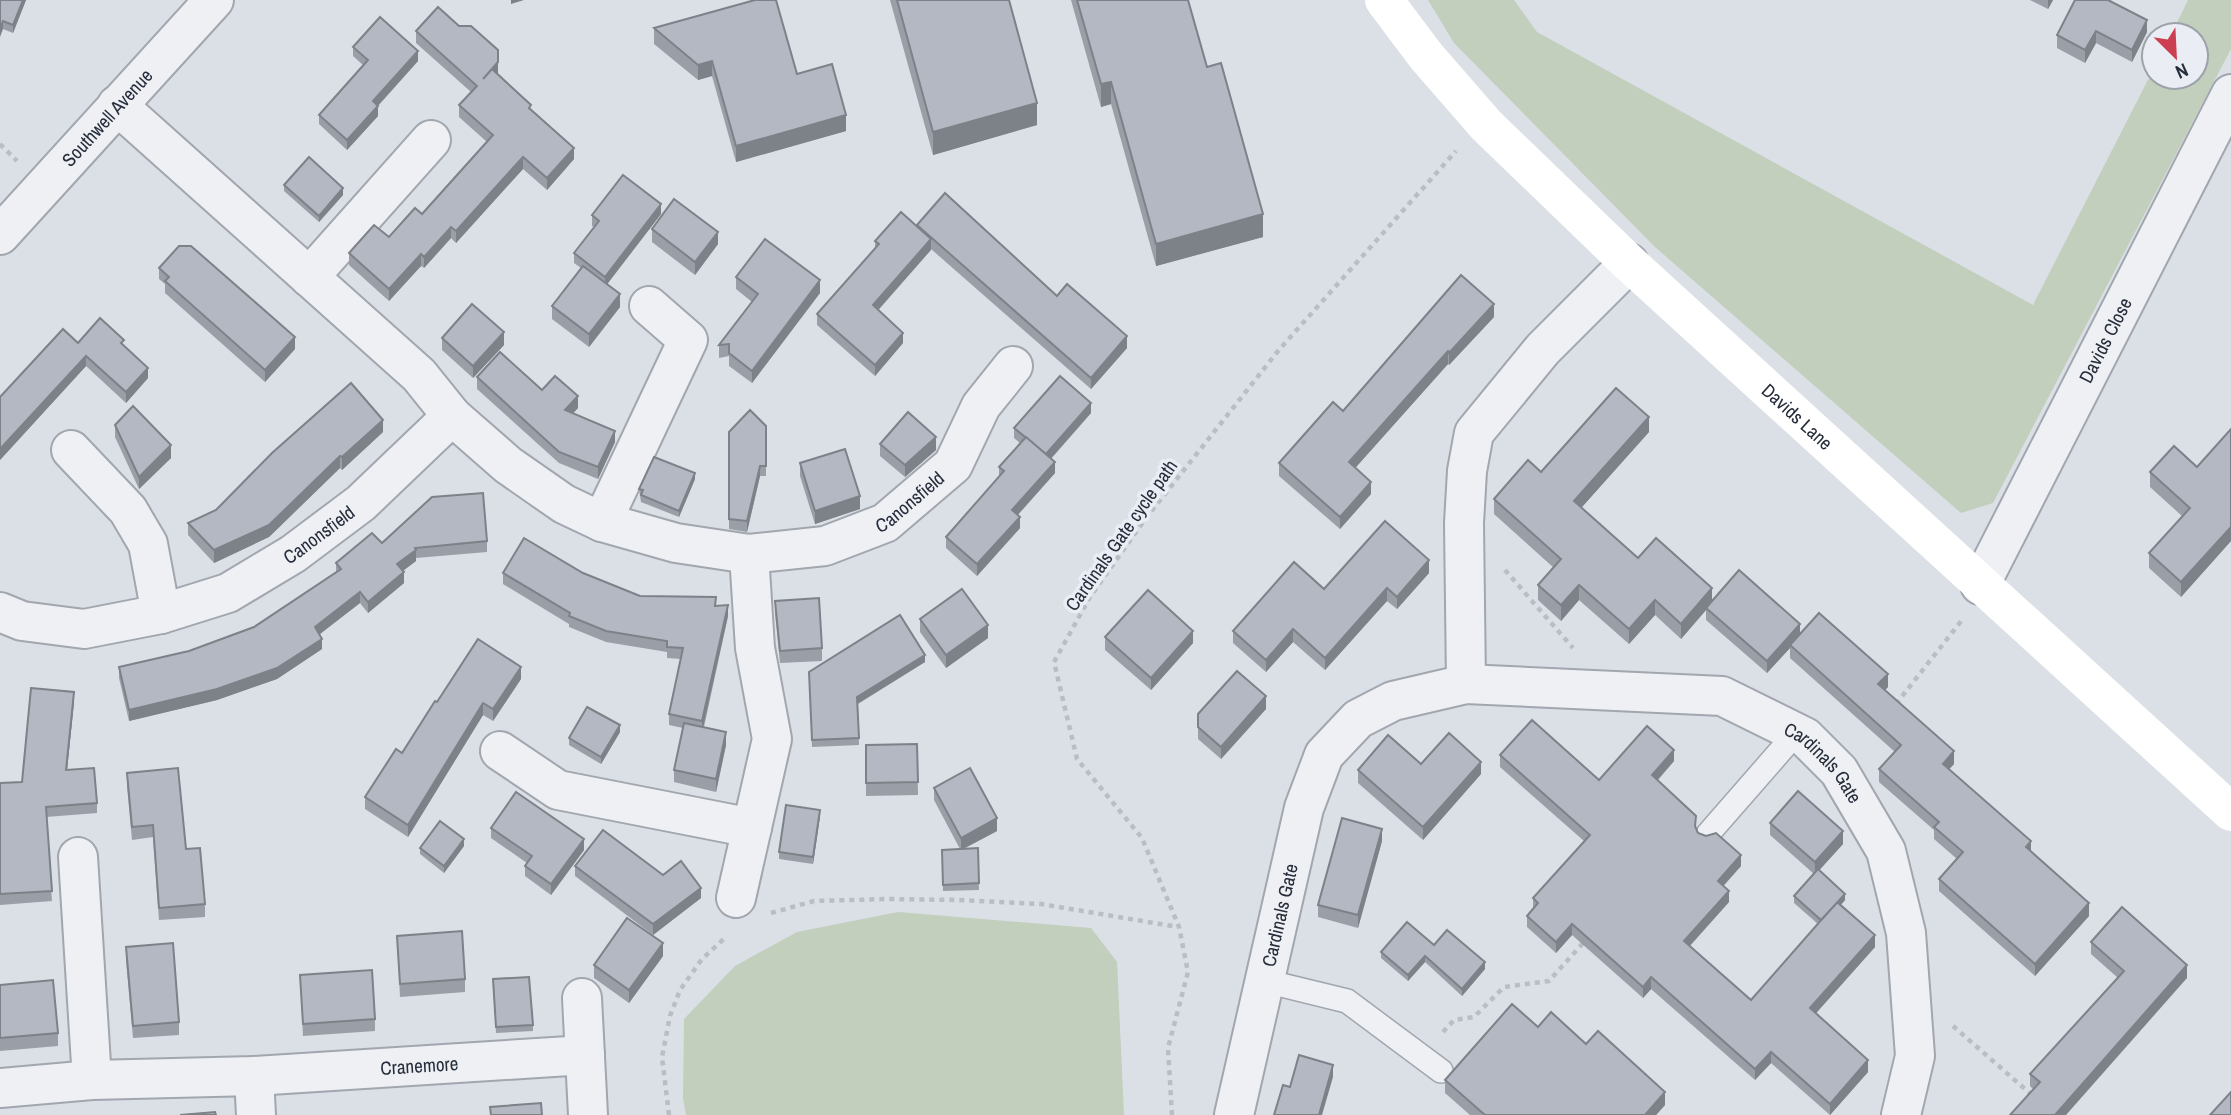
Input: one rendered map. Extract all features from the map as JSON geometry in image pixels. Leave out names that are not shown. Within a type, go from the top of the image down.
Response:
[{"type":"street","name":"Southwell Avenue","points":[[0,235],[214,0]]},
{"type":"street","name":"Davids Lane","points":[[1384,0],[1426,56],[1486,125],[1629,263],[2231,813]]},
{"type":"street","name":"Davids Close","points":[[1980,585],[2231,94]]},
{"type":"street","name":"Canonsfield","points":[[117,105],[419,375],[452,416],[508,465],[564,504],[602,522],[676,543],[749,554],[825,546],[885,523],[953,465],[981,406],[1013,366]]},
{"type":"street","points":[[309,277],[431,140]]},
{"type":"street","points":[[1466,684],[1464,523],[1467,471],[1474,433],[1543,349],[1629,263]]},
{"type":"street","points":[[602,522],[688,340],[649,306]]},
{"type":"street","name":"Canonsfield","points":[[0,612],[22,621],[84,629],[161,614],[228,593],[293,554],[361,503],[452,416]]},
{"type":"street","points":[[69,453],[128,510],[148,544],[161,614]]},
{"type":"street","points":[[747,914],[752,828],[772,739],[755,648],[749,554]]},
{"type":"street","name":"Cardinals Gate","points":[[1234,1115],[1304,808],[1324,755],[1358,719],[1393,701],[1466,684],[1721,696],[1805,737],[1839,771],[1886,852],[1906,933],[1915,1056],[1901,1115]]},
{"type":"street","points":[[500,751],[558,790],[752,828]]},
{"type":"street","points":[[78,857],[92,1080]]},
{"type":"street","points":[[582,998],[588,1115]]},
{"type":"street","name":"Cranemore","points":[[0,1088],[92,1080],[254,1076],[584,1055]]},
{"type":"street","points":[[254,1076],[256,1115]]},
{"type":"lane","points":[[1708,834],[1797,732]]},
{"type":"lane","points":[[1265,981],[1347,1001],[1441,1071]]},
{"type":"path","name":"Cardinals Gate cycle path","points":[[1172,1115],[1168,1048],[1188,972],[1179,927],[1142,838],[1077,759],[1054,662],[1090,597],[1146,518],[1278,351],[1453,153],[1486,125]]},
{"type":"path","points":[[0,144],[19,163]]},
{"type":"path","points":[[1464,523],[1611,690]]},
{"type":"path","points":[[1892,708],[1958,628],[1980,585]]},
{"type":"path","points":[[669,1115],[662,1057],[670,1016],[680,990],[702,959],[747,914],[814,901],[959,900],[1041,904],[1179,927]]},
{"type":"path","points":[[1404,1043],[1432,1043],[1454,1020],[1474,1017],[1504,987],[1549,981],[1586,940]]},
{"type":"path","points":[[1913,1027],[1953,1026],[2035,1097]]},
{"type":"green space","points":[[1428,0],[1514,0],[1537,32],[2033,305],[2142,91],[2209,91],[1993,503],[1961,513],[1655,247],[1454,43]]},
{"type":"green space","points":[[2188,0],[2231,0],[2231,49],[2210,89],[2210,21],[2178,21]]},
{"type":"green space","points":[[898,912],[1091,928],[1117,962],[1124,1115],[686,1115],[683,1098],[684,1019],[735,966],[797,932]]},
{"type":"building","points":[[0,0],[23,0],[13,25],[3,21],[0,29]]},
{"type":"building","points":[[755,0],[776,0],[797,74],[832,64],[846,115],[736,146],[712,61],[698,65],[654,28]]},
{"type":"building","points":[[897,0],[1009,0],[1037,103],[933,132]]},
{"type":"building","points":[[1077,0],[1188,0],[1207,67],[1221,63],[1263,214],[1156,244],[1111,82],[1101,84]]},
{"type":"building","points":[[2075,0],[2108,0],[2147,20],[2140,21],[2140,34],[2132,50],[2096,31],[2085,50],[2057,35]]},
{"type":"building","points":[[438,7],[459,26],[471,26],[498,50],[498,62],[483,79],[492,69],[531,105],[529,108],[574,148],[547,178],[523,157],[456,231],[451,227],[424,257],[421,254],[389,289],[349,253],[374,225],[389,237],[415,208],[422,214],[493,135],[459,105],[477,86],[416,31]]},
{"type":"building","points":[[380,17],[418,51],[373,101],[378,106],[347,140],[319,115],[368,60],[353,47]]},
{"type":"building","points":[[309,157],[343,188],[319,216],[284,185]]},
{"type":"building","points":[[623,175],[661,204],[605,277],[574,253],[599,221],[592,215]]},
{"type":"building","points":[[945,193],[1057,296],[1067,284],[1127,336],[1091,378],[917,225]]},
{"type":"building","points":[[674,199],[718,232],[695,262],[652,229]]},
{"type":"building","points":[[901,212],[931,239],[873,305],[903,333],[875,365],[817,314],[879,244],[875,241]]},
{"type":"building","points":[[765,239],[820,280],[752,371],[729,353],[729,344],[719,345],[758,294],[736,277]]},
{"type":"building","points":[[179,246],[191,246],[295,337],[265,370],[165,281],[169,277],[159,268]]},
{"type":"building","points":[[583,266],[620,294],[589,334],[552,306]]},
{"type":"building","points":[[1461,275],[1494,304],[1449,353],[1448,351],[1349,462],[1371,482],[1340,517],[1279,463],[1333,402],[1343,411]]},
{"type":"building","points":[[472,304],[504,332],[473,366],[442,338]]},
{"type":"building","points":[[100,318],[124,340],[121,343],[148,368],[126,392],[86,356],[0,449],[0,397],[63,329],[78,343]]},
{"type":"building","points":[[500,352],[542,390],[555,376],[578,396],[565,410],[615,431],[598,467],[559,452],[477,377]]},
{"type":"building","points":[[1060,376],[1091,403],[1046,454],[1014,428]]},
{"type":"building","points":[[351,383],[383,420],[340,456],[269,525],[214,550],[188,523],[216,510],[272,453]]},
{"type":"building","points":[[1616,388],[1649,417],[1574,501],[1638,558],[1656,538],[1712,588],[1681,624],[1655,600],[1629,629],[1579,585],[1561,605],[1538,585],[1561,559],[1494,499],[1528,460],[1541,472]]},
{"type":"building","points":[[133,406],[171,445],[139,477],[115,425]]},
{"type":"building","points":[[750,410],[766,426],[766,466],[760,466],[747,521],[729,519],[729,432]]},
{"type":"building","points":[[908,412],[936,437],[905,465],[880,444]]},
{"type":"building","points":[[2231,429],[2231,527],[2181,582],[2149,553],[2190,508],[2150,472],[2174,446],[2197,467]]},
{"type":"building","points":[[1026,437],[1055,462],[1012,510],[1020,517],[977,564],[946,537],[1004,471],[999,467]]},
{"type":"building","points":[[845,449],[860,496],[815,511],[800,463]]},
{"type":"building","points":[[654,457],[695,473],[679,511],[641,495],[643,490],[639,489]]},
{"type":"building","points":[[483,493],[487,541],[415,548],[416,550],[397,564],[404,572],[368,602],[360,592],[315,627],[322,639],[277,668],[217,689],[129,710],[119,667],[189,651],[254,627],[341,569],[336,563],[372,533],[382,543],[432,497]]},
{"type":"building","points":[[1385,521],[1429,560],[1397,597],[1387,588],[1325,658],[1293,629],[1266,660],[1233,631],[1294,562],[1324,589]]},
{"type":"building","points":[[524,538],[583,573],[640,596],[716,597],[715,606],[728,605],[702,721],[669,714],[683,648],[667,647],[667,641],[606,631],[569,616],[570,613],[503,573]]},
{"type":"building","points":[[1739,570],[1800,624],[1767,661],[1706,608]]},
{"type":"building","points":[[962,589],[988,625],[946,655],[920,619]]},
{"type":"building","points":[[1148,590],[1193,631],[1151,678],[1105,637]]},
{"type":"building","points":[[819,598],[822,648],[780,651],[775,601]]},
{"type":"building","points":[[1819,613],[1888,674],[1878,684],[1954,751],[1943,764],[2031,841],[2026,847],[2089,903],[2035,964],[1939,879],[1963,852],[1934,827],[1939,822],[1879,769],[1901,745],[1790,645]]},
{"type":"building","points":[[900,615],[925,655],[857,697],[859,738],[812,740],[809,672]]},
{"type":"building","points":[[478,639],[521,667],[493,709],[483,703],[408,825],[365,797],[396,749],[402,753]]},
{"type":"building","points":[[1237,671],[1266,696],[1221,747],[1198,727],[1198,714]]},
{"type":"building","points":[[31,688],[74,692],[66,770],[94,768],[97,803],[46,807],[52,891],[0,894],[0,783],[22,782]]},
{"type":"building","points":[[587,707],[620,725],[601,757],[569,738]]},
{"type":"building","points":[[1532,720],[1599,780],[1647,726],[1674,750],[1652,775],[1696,816],[1695,826],[1698,833],[1706,836],[1716,833],[1741,855],[1718,881],[1729,891],[1684,941],[1751,1000],[1837,902],[1875,935],[1810,1008],[1868,1060],[1830,1104],[1771,1052],[1755,1069],[1651,977],[1643,987],[1572,924],[1556,942],[1527,916],[1538,903],[1533,898],[1590,835],[1500,755]]},
{"type":"building","points":[[684,723],[726,732],[716,779],[674,770]]},
{"type":"building","points":[[1449,733],[1481,762],[1423,827],[1358,770],[1388,735],[1421,764]]},
{"type":"building","points":[[917,744],[918,782],[866,783],[866,745]]},
{"type":"building","points":[[178,768],[186,849],[200,848],[205,904],[159,908],[153,825],[132,827],[127,773]]},
{"type":"building","points":[[970,768],[997,818],[961,838],[934,788]]},
{"type":"building","points":[[1798,791],[1843,831],[1815,862],[1770,823]]},
{"type":"building","points":[[516,792],[584,839],[551,884],[525,866],[532,856],[491,828]]},
{"type":"building","points":[[786,805],[820,810],[813,857],[779,852]]},
{"type":"building","points":[[1342,818],[1382,829],[1358,915],[1318,905]]},
{"type":"building","points":[[440,821],[464,839],[444,866],[420,848]]},
{"type":"building","points":[[603,830],[663,875],[681,861],[701,888],[653,924],[575,866]]},
{"type":"building","points":[[978,848],[979,883],[943,885],[942,850]]},
{"type":"building","points":[[1818,869],[1845,894],[1821,920],[1794,896]]},
{"type":"building","points":[[2122,907],[2187,965],[2055,1115],[2010,1115],[2040,1082],[2030,1074],[2124,971],[2091,942]]},
{"type":"building","points":[[627,918],[663,943],[629,990],[594,965]]},
{"type":"building","points":[[1407,922],[1434,945],[1447,930],[1485,962],[1462,989],[1425,956],[1408,975],[1381,952]]},
{"type":"building","points":[[462,931],[465,979],[400,984],[397,936]]},
{"type":"building","points":[[173,943],[179,1022],[133,1026],[126,947]]},
{"type":"building","points":[[372,970],[375,1019],[303,1024],[300,975]]},
{"type":"building","points":[[529,977],[533,1025],[496,1027],[493,979]]},
{"type":"building","points":[[53,980],[58,1033],[0,1038],[0,985]]},
{"type":"building","points":[[1512,1004],[1538,1027],[1551,1012],[1586,1044],[1598,1031],[1665,1092],[1645,1115],[1485,1115],[1445,1080]]},
{"type":"building","points":[[1299,1055],[1333,1065],[1319,1115],[1274,1115],[1283,1085],[1290,1087]]},
{"type":"building","points":[[2231,1092],[2231,1115],[2210,1115]]},
{"type":"building","points":[[541,1103],[542,1115],[491,1115],[490,1107]]},
{"type":"building","points":[[215,1112],[216,1115],[180,1115]]}]
